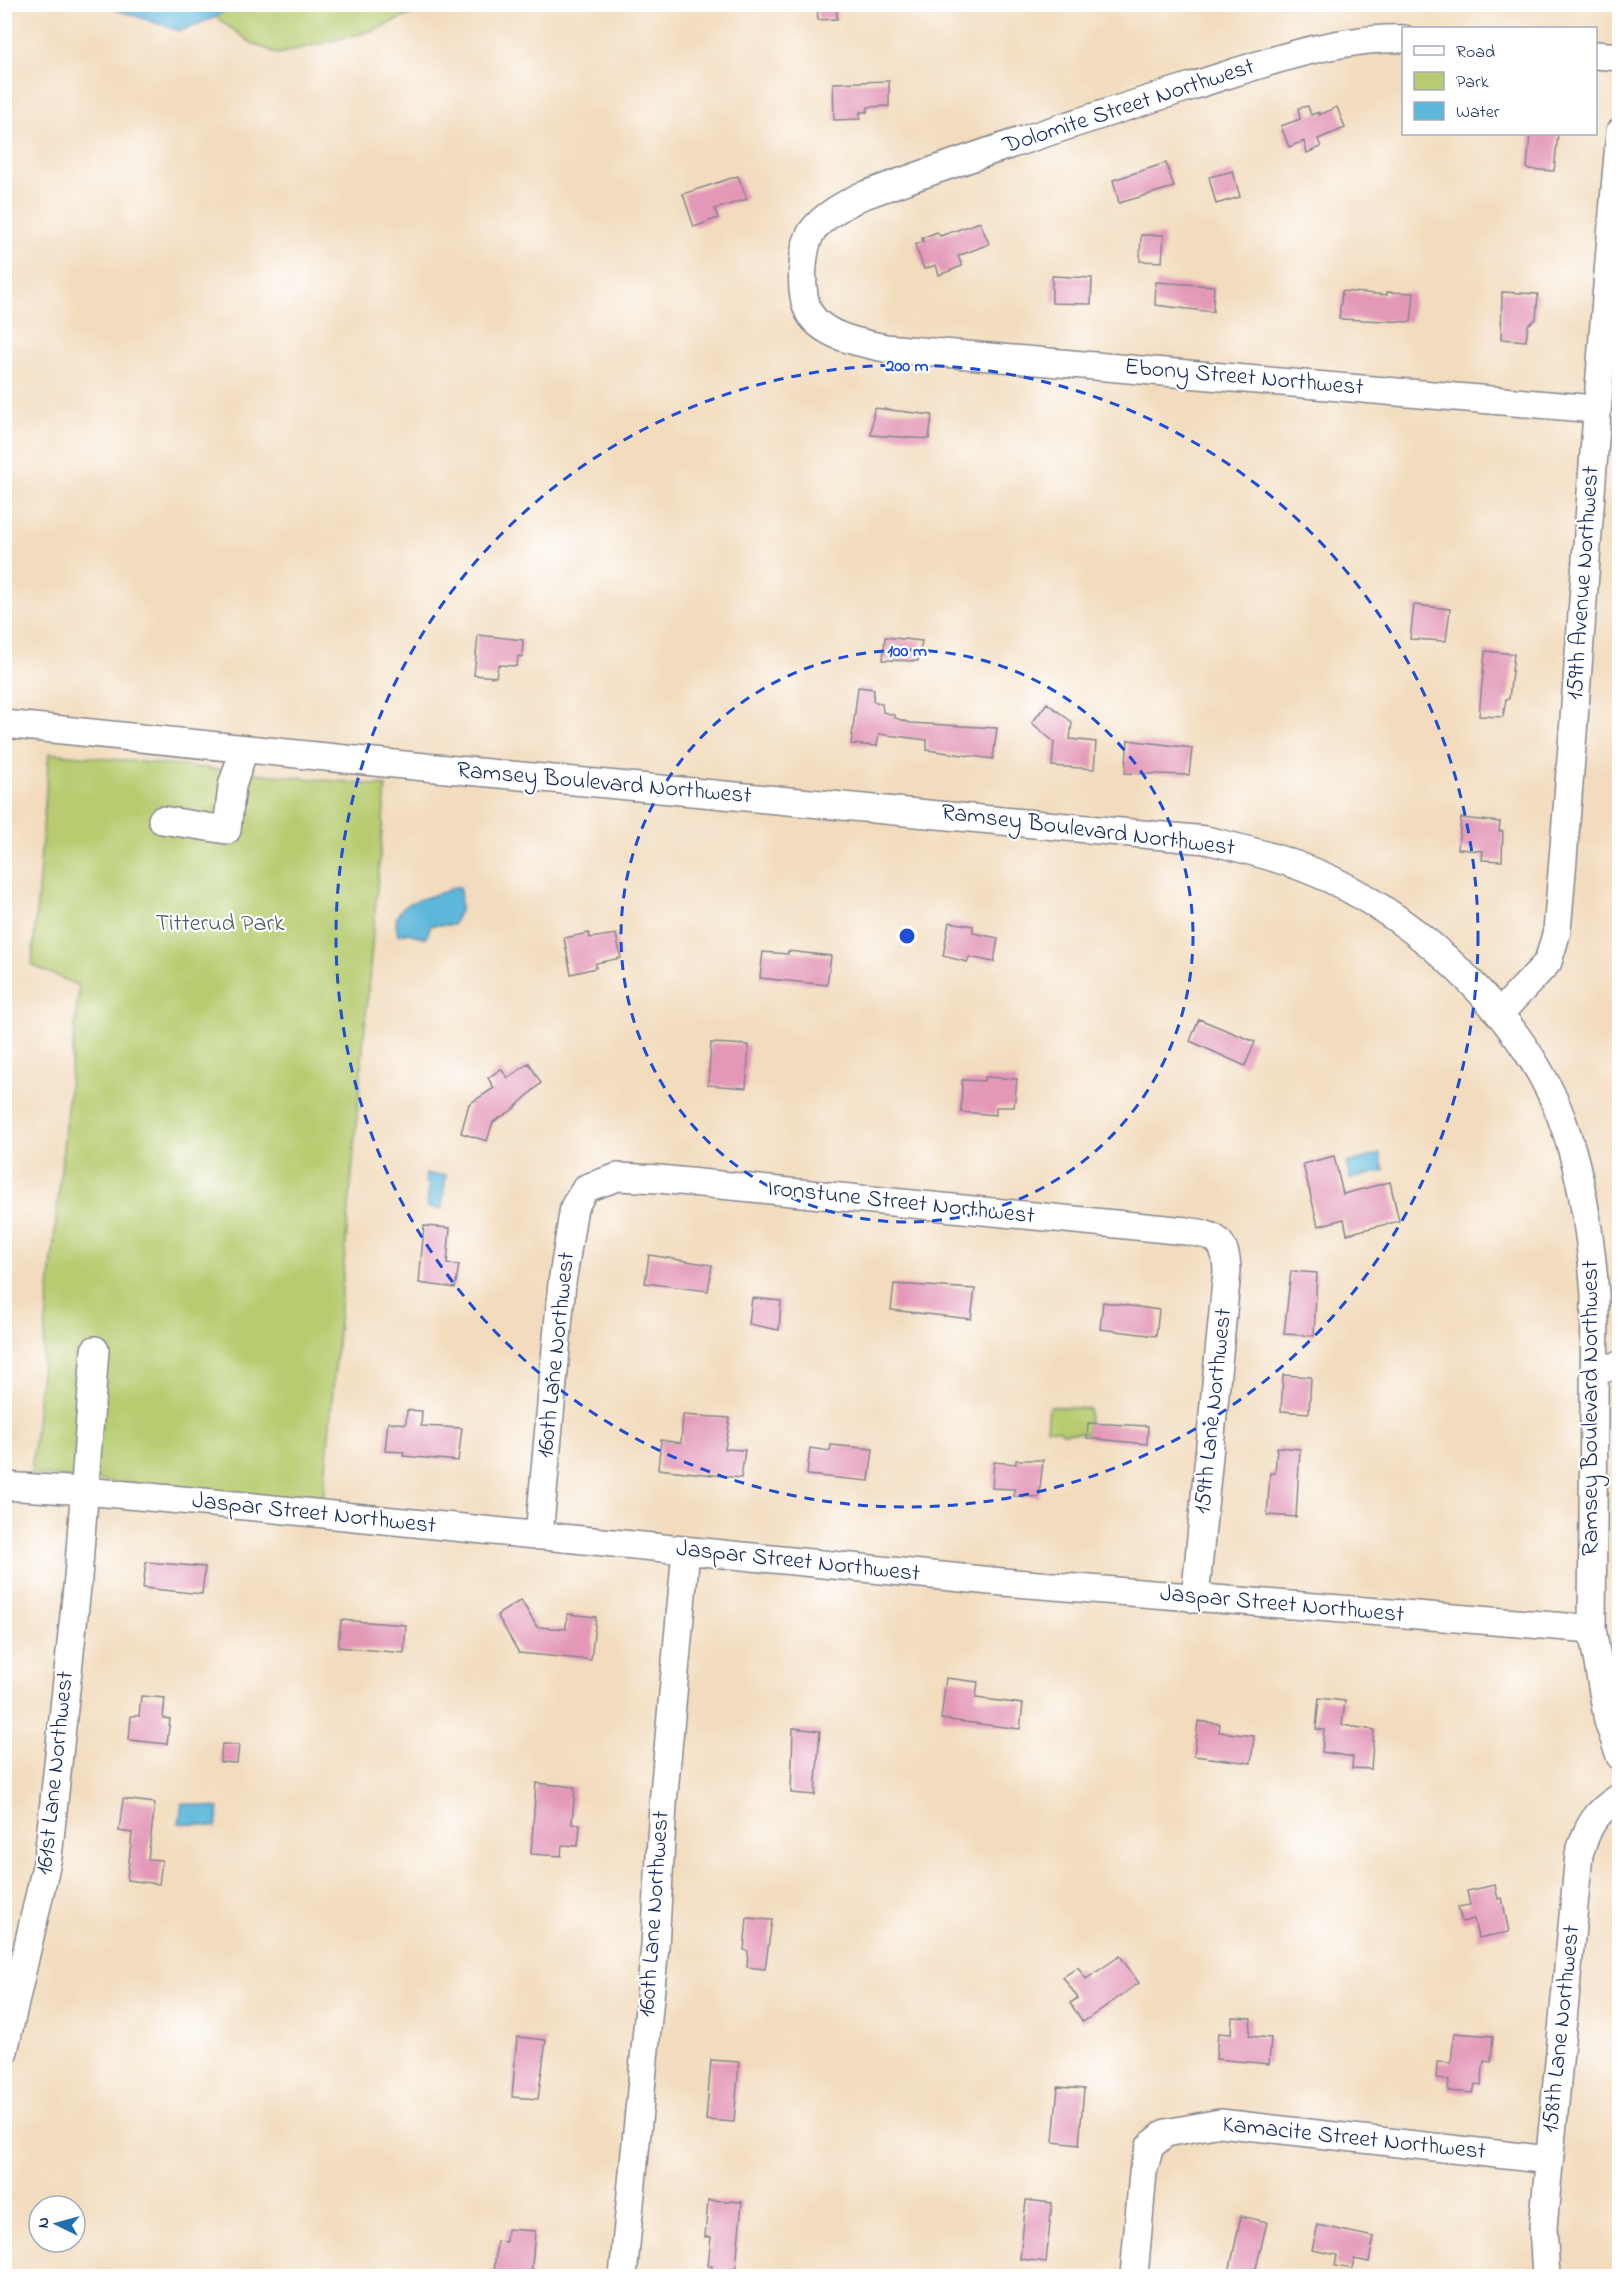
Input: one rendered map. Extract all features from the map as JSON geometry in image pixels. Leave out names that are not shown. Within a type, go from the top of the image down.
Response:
[{"type":"street","name":"Dolomite Street Northwest","points":[[894,349],[859,343],[830,332],[810,314],[802,288],[804,252],[812,230],[832,211],[859,197],[1068,125],[1284,58],[1378,38],[1402,39]]},
{"type":"street","points":[[1597,55],[1620,57]]},
{"type":"street","name":"159th Avenue Northwest","points":[[1500,1013],[1548,962],[1557,932],[1576,715],[1595,409],[1620,132]]},
{"type":"street","name":"Ebony Street Northwest","points":[[894,349],[1595,409]]},
{"type":"street","name":"Ramsey Boulevard Northwest","points":[[4,724],[244,749],[1206,840],[1296,865],[1342,885],[1379,906],[1443,955],[1500,1013],[1545,1085],[1567,1132],[1580,1181],[1591,1241],[1594,1284],[1607,1368],[1592,1629],[1608,1720],[1620,1756]]},
{"type":"street","points":[[162,820],[227,830],[232,786],[244,749]]},
{"type":"street","name":"Ironstune Street Northwest","points":[[597,1185],[618,1177],[659,1179],[1206,1234]]},
{"type":"street","name":"160th Lane Northwest","points":[[539,1536],[562,1283],[574,1207],[586,1188],[597,1185]]},
{"type":"street","name":"159th Lane Northwest","points":[[1195,1599],[1227,1271],[1227,1250],[1218,1240],[1206,1234]]},
{"type":"street","name":"161st Lane Northwest","points":[[4,2051],[45,1876],[85,1491],[95,1350]]},
{"type":"street","name":"Jaspar Street Northwest","points":[[4,1486],[85,1491],[1195,1599],[1592,1629]]},
{"type":"street","name":"160th Lane Northwest","points":[[623,2277],[655,1946],[663,1804],[686,1551]]},
{"type":"street","name":"158th Lane Northwest","points":[[1546,2277],[1543,2227],[1580,1854],[1588,1826],[1606,1805],[1620,1797]]},
{"type":"street","name":"Kamacite Street Northwest","points":[[1134,2277],[1143,2172],[1150,2146],[1166,2133],[1185,2127],[1220,2124],[1549,2160]]},
{"type":"green space","points":[[234,4],[433,5],[371,31],[278,54],[250,42],[216,17]]},
{"type":"green space","name":"Titterud Park","points":[[49,753],[386,786],[323,1503],[31,1474],[79,986],[32,965]]},
{"type":"green space","points":[[1049,1406],[1089,1409],[1088,1433],[1062,1433],[1061,1430],[1047,1429]]},
{"type":"water","points":[[103,5],[234,5],[216,17],[180,31]]},
{"type":"water","points":[[454,887],[460,887],[461,908],[453,925],[431,925],[426,938],[408,933],[398,935],[396,922],[405,906]]},
{"type":"water","points":[[1380,1154],[1384,1171],[1350,1179],[1346,1163]]},
{"type":"water","points":[[426,1174],[446,1175],[442,1209],[427,1207],[429,1184],[425,1183]]},
{"type":"water","points":[[182,1803],[219,1808],[216,1827],[179,1823]]},
{"type":"building","points":[[817,4],[836,4],[837,19],[818,20]]},
{"type":"building","points":[[889,81],[889,106],[868,107],[867,112],[860,112],[860,119],[834,120],[833,83]]},
{"type":"building","points":[[1308,106],[1311,115],[1319,112],[1319,115],[1337,107],[1345,128],[1318,139],[1321,147],[1307,153],[1304,141],[1289,147],[1281,126],[1300,119],[1298,108]]},
{"type":"building","points":[[1530,135],[1558,135],[1554,171],[1527,169]]},
{"type":"building","points":[[1166,163],[1174,187],[1119,203],[1113,180]]},
{"type":"building","points":[[1233,171],[1240,197],[1216,204],[1209,177]]},
{"type":"building","points":[[738,176],[747,199],[715,209],[718,218],[694,227],[683,194]]},
{"type":"building","points":[[980,222],[989,244],[958,256],[962,266],[939,275],[936,265],[924,269],[915,245],[923,241],[922,238],[937,232],[940,236]]},
{"type":"building","points":[[1141,235],[1164,235],[1162,262],[1140,261]]},
{"type":"building","points":[[1052,276],[1092,278],[1091,304],[1052,303]]},
{"type":"building","points":[[1156,282],[1214,286],[1213,312],[1155,305]]},
{"type":"building","points":[[1342,291],[1387,295],[1387,292],[1414,293],[1411,322],[1339,319]]},
{"type":"building","points":[[1502,292],[1538,294],[1536,319],[1528,325],[1526,341],[1501,339]]},
{"type":"building","points":[[874,408],[932,415],[929,439],[871,435]]},
{"type":"building","points":[[1414,605],[1450,609],[1446,641],[1410,639]]},
{"type":"building","points":[[478,635],[523,640],[522,657],[518,656],[517,666],[498,665],[496,677],[474,675]]},
{"type":"building","points":[[885,637],[922,641],[918,661],[883,660]]},
{"type":"building","points":[[1485,651],[1514,654],[1509,699],[1506,699],[1503,717],[1479,716]]},
{"type":"building","points":[[858,687],[874,689],[873,701],[882,704],[883,712],[910,723],[997,728],[993,759],[927,750],[927,740],[879,734],[877,746],[851,744]]},
{"type":"building","points":[[1047,703],[1072,722],[1070,739],[1096,742],[1094,769],[1052,766],[1054,742],[1032,723]]},
{"type":"building","points":[[1128,740],[1192,748],[1189,775],[1125,773]]},
{"type":"building","points":[[1461,818],[1500,822],[1499,831],[1503,831],[1502,861],[1482,860],[1483,851],[1458,849]]},
{"type":"building","points":[[949,922],[973,926],[973,933],[998,938],[994,962],[969,957],[967,962],[943,956]]},
{"type":"building","points":[[589,933],[590,938],[616,934],[621,958],[596,963],[596,968],[571,974],[564,938]]},
{"type":"building","points":[[788,951],[831,956],[827,985],[760,978],[763,952],[788,954]]},
{"type":"building","points":[[1199,1019],[1255,1042],[1245,1066],[1190,1041]]},
{"type":"building","points":[[711,1043],[749,1045],[746,1088],[708,1085]]},
{"type":"building","points":[[529,1063],[541,1083],[511,1111],[493,1122],[487,1141],[461,1133],[469,1104],[494,1088],[488,1078],[501,1069],[508,1078]]},
{"type":"building","points":[[985,1077],[1017,1079],[1014,1107],[996,1107],[996,1115],[961,1112],[962,1080],[984,1081]]},
{"type":"building","points":[[1334,1156],[1343,1194],[1390,1182],[1399,1221],[1347,1234],[1344,1219],[1318,1226],[1303,1164]]},
{"type":"building","points":[[424,1226],[450,1228],[447,1264],[459,1265],[455,1288],[419,1283]]},
{"type":"building","points":[[649,1255],[712,1265],[708,1291],[645,1283]]},
{"type":"building","points":[[1291,1271],[1317,1273],[1314,1336],[1284,1334]]},
{"type":"building","points":[[894,1284],[975,1289],[971,1319],[891,1310]]},
{"type":"building","points":[[752,1298],[781,1301],[779,1330],[749,1324]]},
{"type":"building","points":[[1103,1302],[1159,1310],[1156,1336],[1100,1329]]},
{"type":"building","points":[[1283,1375],[1311,1377],[1309,1413],[1281,1411]]},
{"type":"building","points":[[407,1410],[422,1411],[421,1426],[462,1428],[458,1461],[403,1456],[404,1452],[385,1451],[388,1422],[406,1424]]},
{"type":"building","points":[[683,1415],[730,1418],[725,1449],[745,1450],[741,1478],[658,1469],[661,1440],[681,1443]]},
{"type":"building","points":[[1088,1423],[1148,1426],[1147,1444],[1087,1438]]},
{"type":"building","points":[[831,1445],[873,1449],[869,1481],[807,1475],[810,1448],[830,1451]]},
{"type":"building","points":[[1277,1447],[1300,1449],[1296,1517],[1267,1515],[1270,1473],[1275,1473]]},
{"type":"building","points":[[1016,1460],[1043,1460],[1039,1497],[1014,1496],[1014,1489],[992,1488],[994,1462],[1016,1464]]},
{"type":"building","points":[[146,1562],[205,1567],[202,1594],[143,1588]]},
{"type":"building","points":[[521,1600],[537,1627],[566,1629],[567,1614],[596,1617],[591,1660],[519,1653],[497,1615]]},
{"type":"building","points":[[341,1620],[406,1625],[404,1653],[338,1647]]},
{"type":"building","points":[[946,1678],[978,1682],[976,1698],[1023,1704],[1020,1729],[941,1719]]},
{"type":"building","points":[[141,1696],[165,1698],[163,1718],[170,1719],[167,1744],[129,1740],[131,1716],[139,1716]]},
{"type":"building","points":[[1319,1698],[1345,1701],[1342,1725],[1374,1730],[1371,1769],[1352,1768],[1353,1757],[1322,1752],[1324,1730],[1316,1729]]},
{"type":"building","points":[[1198,1721],[1220,1724],[1219,1732],[1254,1736],[1251,1763],[1194,1756]]},
{"type":"building","points":[[793,1728],[820,1731],[815,1795],[791,1793]]},
{"type":"building","points":[[222,1744],[239,1745],[237,1763],[220,1762]]},
{"type":"building","points":[[536,1783],[575,1787],[572,1824],[580,1824],[578,1846],[562,1845],[561,1856],[531,1854]]},
{"type":"building","points":[[123,1799],[155,1803],[148,1859],[162,1860],[159,1884],[127,1880],[132,1833],[119,1831]]},
{"type":"building","points":[[1495,1885],[1498,1899],[1502,1898],[1509,1932],[1478,1938],[1474,1919],[1462,1922],[1458,1907],[1470,1905],[1467,1891]]},
{"type":"building","points":[[747,1918],[772,1920],[765,1969],[747,1967],[748,1951],[744,1950]]},
{"type":"building","points":[[1120,1956],[1139,1983],[1083,2022],[1070,2003],[1078,1998],[1063,1977],[1078,1967],[1086,1979]]},
{"type":"building","points":[[1232,2017],[1251,2018],[1249,2036],[1271,2038],[1269,2064],[1216,2059],[1218,2033],[1231,2034]]},
{"type":"building","points":[[1454,2033],[1493,2036],[1491,2062],[1484,2061],[1481,2085],[1475,2084],[1473,2093],[1448,2091],[1449,2080],[1436,2079],[1437,2062],[1451,2063]]},
{"type":"building","points":[[517,2037],[546,2040],[538,2099],[512,2097]]},
{"type":"building","points":[[711,2060],[739,2062],[734,2122],[706,2120]]},
{"type":"building","points":[[1058,2087],[1084,2089],[1079,2145],[1053,2142]]},
{"type":"building","points":[[708,2200],[742,2202],[735,2277],[711,2277],[712,2266],[708,2266],[711,2237],[705,2237]]},
{"type":"building","points":[[1026,2200],[1052,2203],[1046,2262],[1020,2259]]},
{"type":"building","points":[[1241,2216],[1267,2222],[1254,2277],[1229,2273]]},
{"type":"building","points":[[1318,2225],[1374,2237],[1369,2262],[1354,2259],[1352,2269],[1335,2266],[1337,2255],[1312,2250]]},
{"type":"building","points":[[507,2229],[535,2231],[531,2277],[502,2277],[503,2274],[494,2273],[497,2241],[506,2242]]}]
